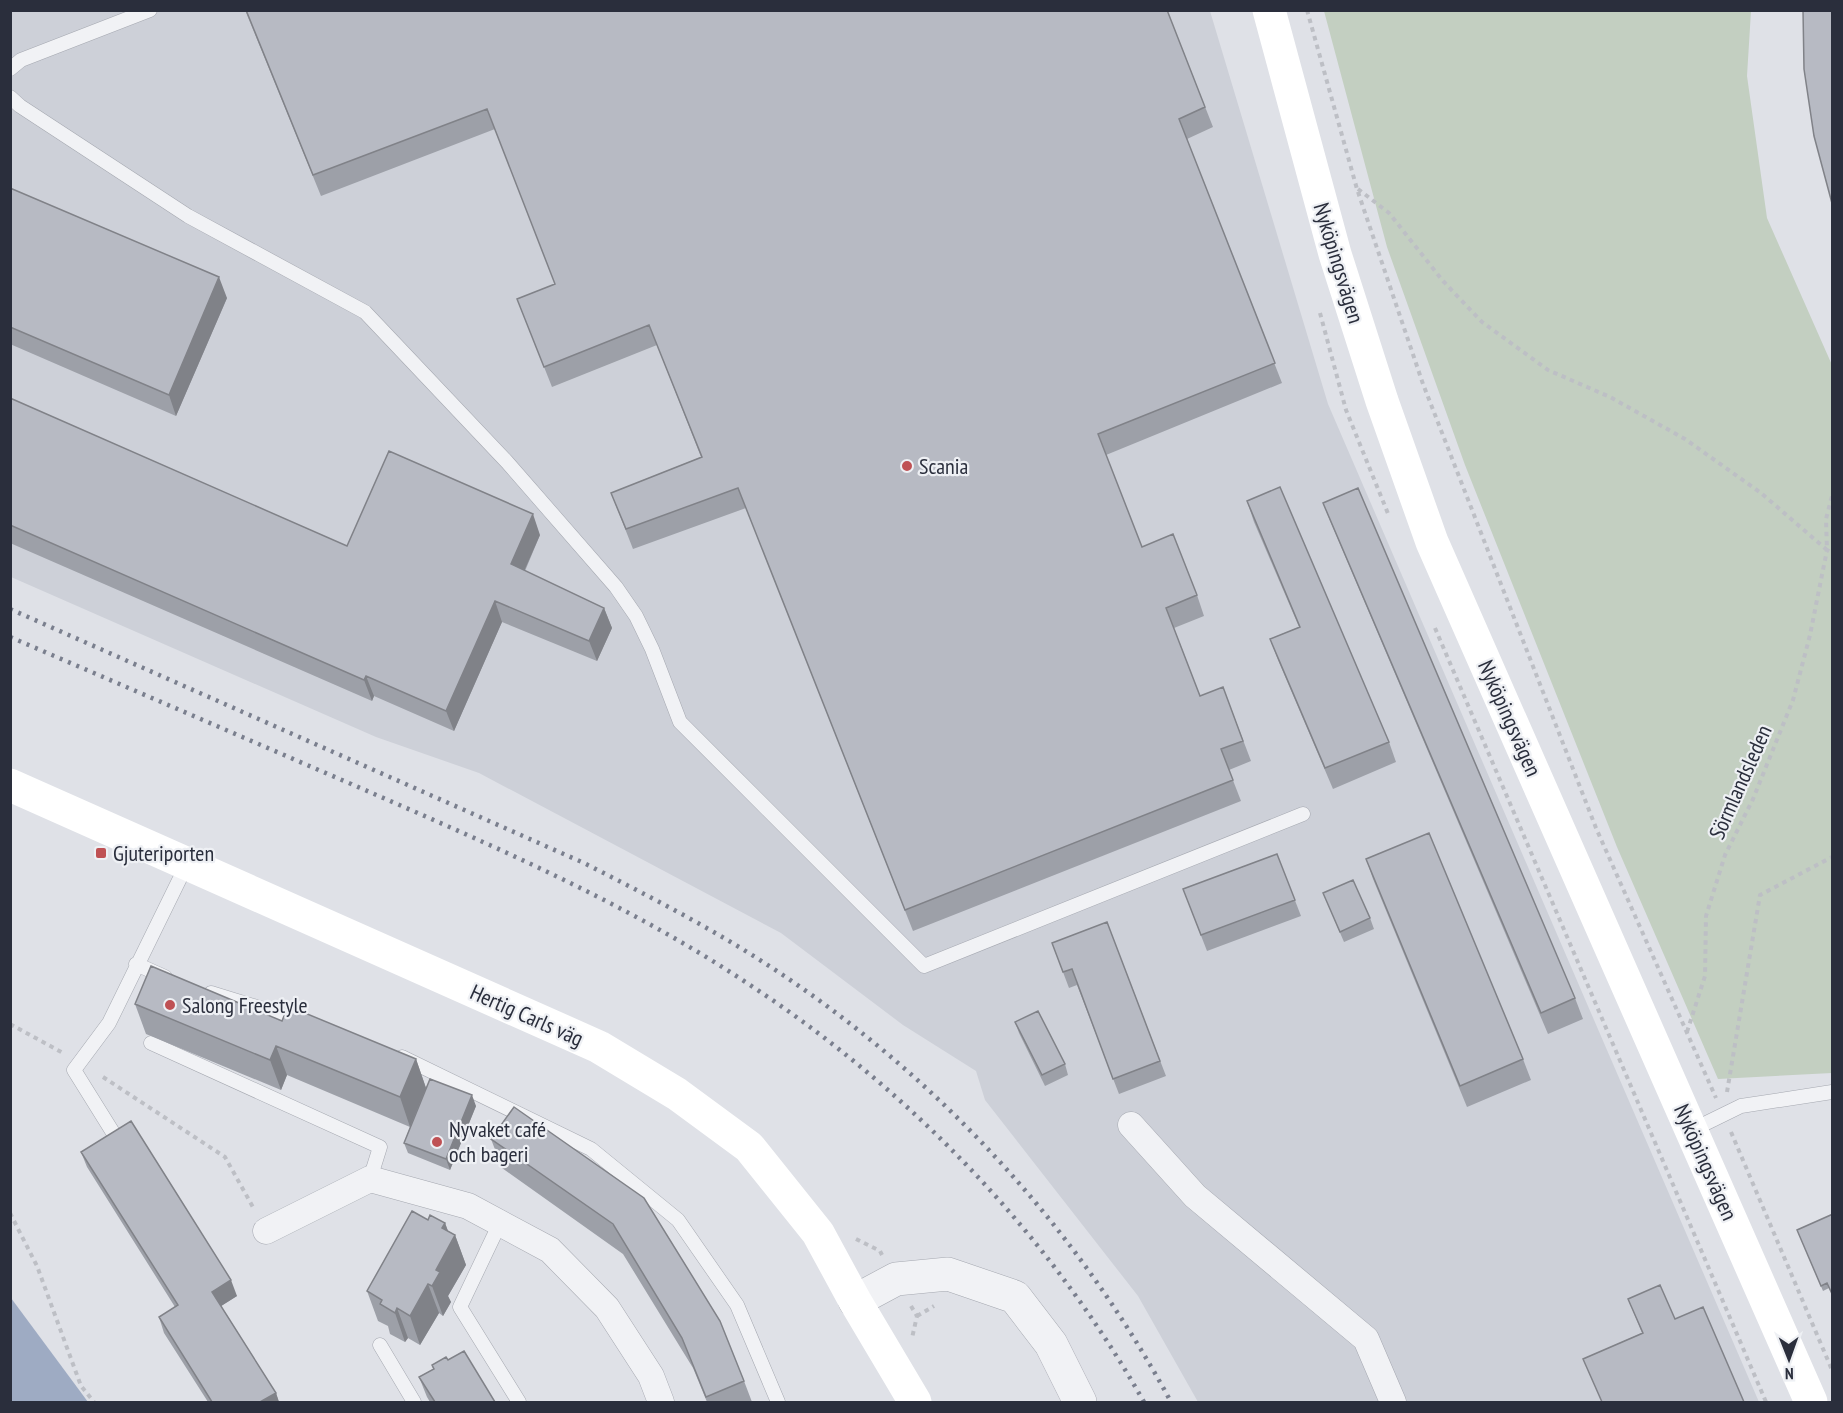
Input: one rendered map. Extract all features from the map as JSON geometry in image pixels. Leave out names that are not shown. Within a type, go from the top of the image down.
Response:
[{"type":"main road","name":"Nyköpingsvägen","points":[[1269,10],[1335,254],[1382,401],[1432,542],[1811,1402]]},
{"type":"main road","name":"Hertig Carls väg","points":[[10,785],[599,1047],[677,1094],[749,1147],[818,1233],[915,1402]]},
{"type":"street","points":[[1131,1125],[1195,1196],[1366,1339],[1393,1402]]},
{"type":"street","points":[[266,1231],[370,1179],[468,1206],[550,1250],[607,1308],[651,1376],[661,1402]]},
{"type":"street","points":[[855,1301],[896,1279],[948,1274],[1015,1297],[1051,1344],[1080,1402]]},
{"type":"lane","points":[[10,69],[21,60],[150,10]]},
{"type":"lane","points":[[10,97],[20,106],[188,216],[365,312],[507,462],[616,587],[636,616],[652,649],[680,722],[924,966],[1303,814]]},
{"type":"lane","points":[[112,1131],[74,1070],[78,1061],[108,1023],[188,864]]},
{"type":"lane","points":[[136,964],[180,984]]},
{"type":"lane","points":[[202,990],[314,1025]]},
{"type":"lane","points":[[151,1043],[380,1147],[370,1179]]},
{"type":"lane","points":[[391,1052],[591,1149],[678,1220],[737,1305],[778,1402]]},
{"type":"lane","points":[[1692,1130],[1741,1106],[1833,1092]]},
{"type":"lane","points":[[500,1223],[460,1307],[519,1402]]},
{"type":"lane","points":[[380,1345],[414,1402]]},
{"type":"path","points":[[1307,10],[1357,189],[1423,384],[1579,784],[1833,1370]]},
{"type":"path","points":[[1357,189],[1389,213],[1443,281],[1482,322],[1548,370],[1610,397],[1685,439],[1761,493],[1833,553]]},
{"type":"path","name":"Sörmlandsleden","points":[[1687,1033],[1705,976],[1706,916],[1725,855],[1757,790],[1793,700],[1810,635],[1827,550],[1826,519],[1833,496]]},
{"type":"path","points":[[1723,1115],[1760,895],[1833,857]]},
{"type":"path","points":[[10,1024],[78,1061],[225,1157],[266,1231]]},
{"type":"path","points":[[10,1213],[37,1266],[81,1386],[94,1402]]},
{"type":"path","points":[[917,1316],[933,1306],[942,1304]]},
{"type":"shaded area","name":"Scania","points":[[11,11],[1210,11],[1328,404],[1759,1402],[1198,1402],[1138,1296],[985,1100],[976,1071],[903,1025],[781,933],[479,773],[376,737],[11,577]]},
{"type":"green space","points":[[1324,11],[1751,11],[1747,76],[1767,218],[1832,365],[1832,1073],[1718,1079],[1617,847],[1465,465],[1387,247]]},
{"type":"water","points":[[11,1298],[88,1402],[11,1402]]},
{"type":"building","name":"Scania","points":[[246,10],[1167,10],[1205,107],[1179,119],[1275,363],[1098,434],[1142,547],[1173,534],[1197,595],[1166,608],[1200,696],[1223,687],[1243,741],[1221,749],[1233,780],[905,910],[738,488],[626,529],[611,493],[702,457],[649,325],[544,367],[517,299],[555,284],[487,109],[313,175]]},
{"type":"building","points":[[1803,10],[1833,10],[1833,207],[1814,136],[1804,69]]},
{"type":"building","points":[[10,188],[219,277],[169,395],[10,327]]},
{"type":"building","points":[[10,398],[347,546],[389,451],[533,514],[511,564],[604,608],[589,641],[495,601],[446,711],[366,676],[364,680],[10,525]]},
{"type":"building","points":[[1280,487],[1389,742],[1325,768],[1270,639],[1300,627],[1247,501]]},
{"type":"building","points":[[1358,488],[1575,998],[1541,1013],[1323,503]]},
{"type":"building","points":[[1429,833],[1523,1059],[1460,1086],[1366,859]]},
{"type":"building","points":[[1277,854],[1295,900],[1201,935],[1183,889]]},
{"type":"building","points":[[1353,880],[1370,918],[1340,932],[1323,893]]},
{"type":"building","points":[[1107,922],[1160,1061],[1113,1079],[1072,969],[1063,972],[1052,943]]},
{"type":"building","points":[[151,966],[282,1021],[288,1006],[416,1059],[400,1097],[276,1046],[270,1060],[135,1004]]},
{"type":"building","points":[[1038,1011],[1065,1064],[1042,1075],[1015,1022]]},
{"type":"building","points":[[430,1079],[472,1095],[446,1159],[404,1143]]},
{"type":"building","points":[[514,1107],[644,1198],[720,1321],[744,1381],[706,1397],[682,1338],[613,1224],[491,1139]]},
{"type":"building","points":[[131,1121],[231,1280],[212,1292],[276,1393],[260,1402],[212,1402],[159,1317],[178,1305],[81,1152]]},
{"type":"building","points":[[412,1211],[428,1220],[430,1215],[445,1223],[442,1228],[455,1235],[436,1270],[440,1272],[432,1286],[428,1284],[410,1316],[397,1308],[395,1313],[380,1304],[382,1300],[367,1291]]},
{"type":"building","points":[[1833,1214],[1833,1296],[1827,1283],[1821,1286],[1797,1230]]},
{"type":"building","points":[[1660,1285],[1675,1319],[1703,1307],[1744,1402],[1602,1402],[1583,1359],[1643,1333],[1628,1299]]},
{"type":"building","points":[[464,1351],[495,1402],[435,1402],[419,1377],[434,1369],[432,1365],[446,1357],[448,1360]]},
{"type":"railway","points":[[10,609],[584,863],[707,928],[793,982],[858,1030],[920,1083],[979,1140],[1034,1200],[1084,1264],[1130,1332],[1171,1402]]},
{"type":"railway","points":[[10,637],[512,855],[656,928],[747,983],[807,1025],[864,1070],[919,1118],[971,1169],[1065,1281],[1106,1340],[1144,1402]]},
{"type":"place","name":"Scania","points":[[907,466]]},
{"type":"place","name":"Gjuteriporten","points":[[101,853]]},
{"type":"place","name":"Salong Freestyle","points":[[170,1005]]},
{"type":"place","name":"Nyvaket café och bageri","points":[[437,1142]]}]
